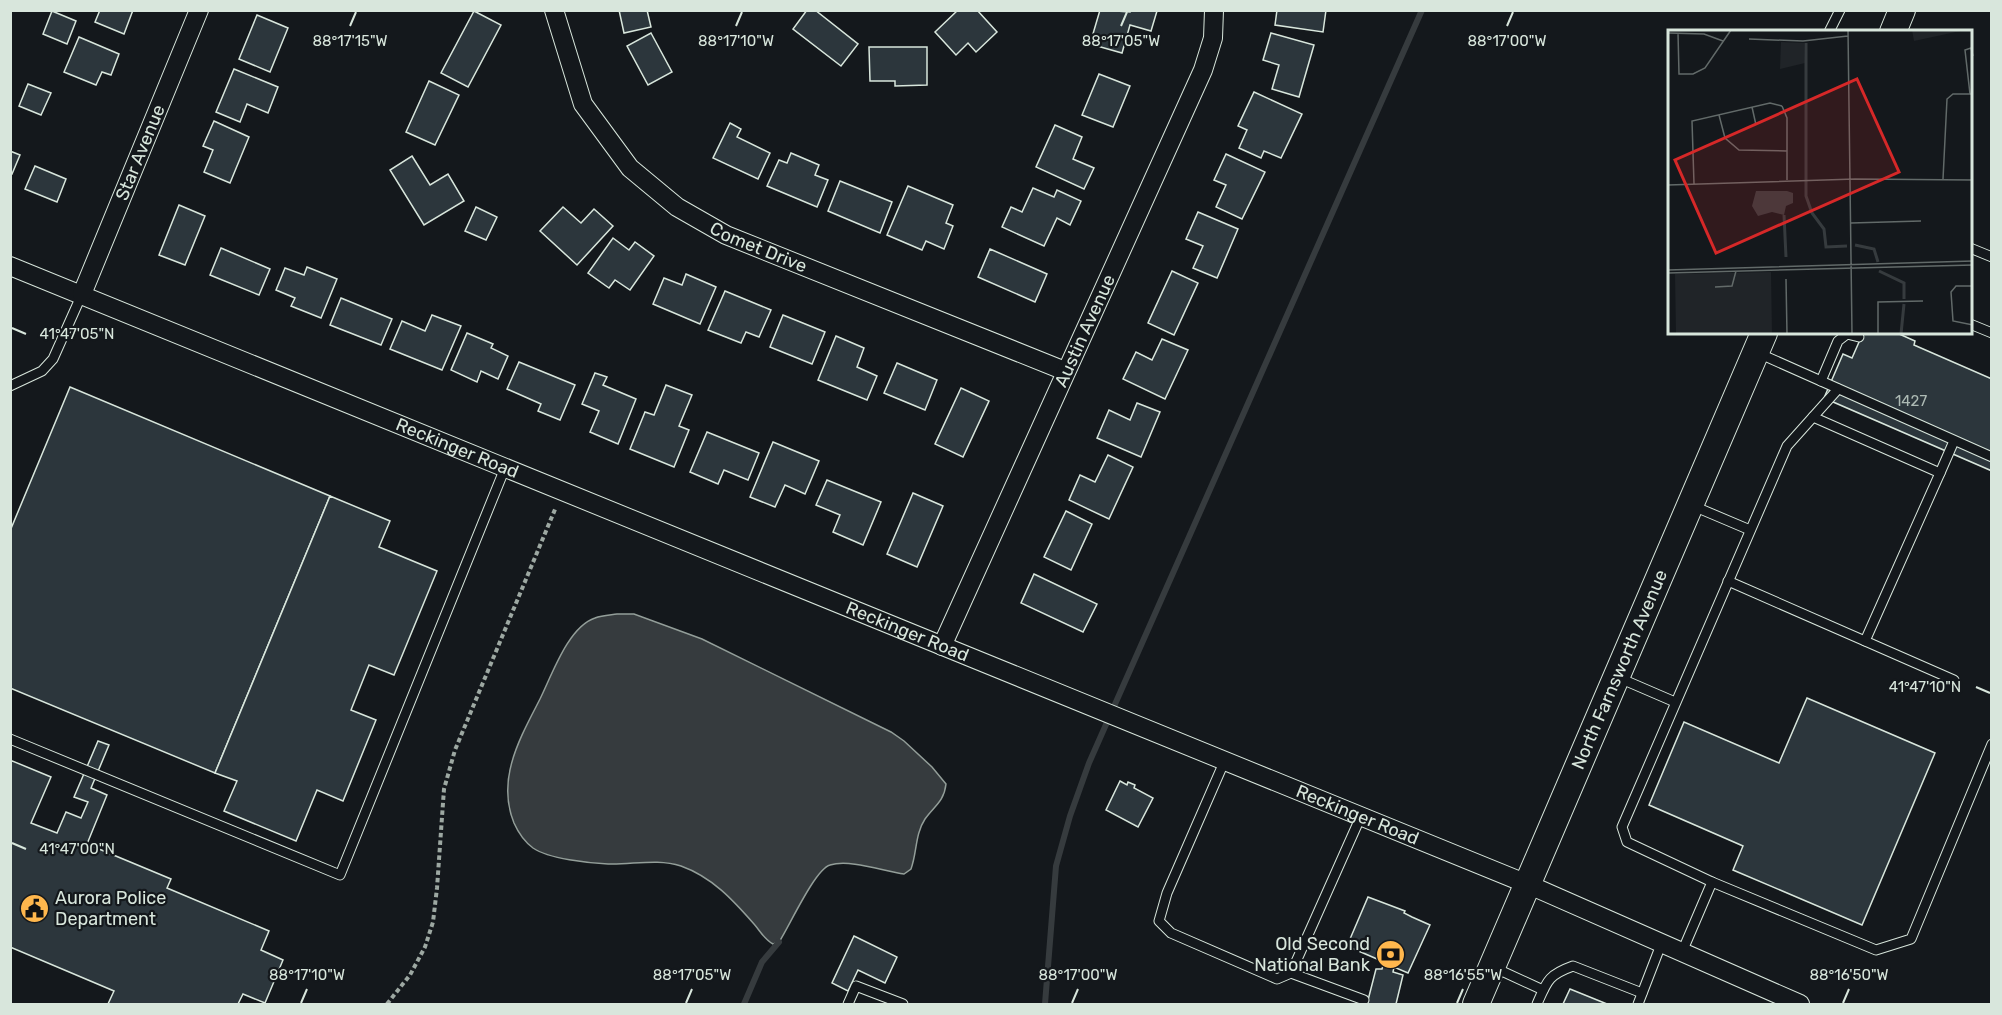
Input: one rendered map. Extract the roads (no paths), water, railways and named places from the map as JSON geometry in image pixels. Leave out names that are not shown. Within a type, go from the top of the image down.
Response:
[{"type":"main road","points":[[1894,30],[1902,10]]},
{"type":"main road","name":"North Farnsworth Avenue","points":[[1476,1005],[1760,342]]},
{"type":"street","name":"Star Avenue","points":[[82,294],[199,10]]},
{"type":"street","name":"Comet Drive","points":[[554,10],[584,104],[630,168],[677,207],[726,235],[1065,371]]},
{"type":"street","name":"Austin Avenue","points":[[942,646],[1203,70],[1214,38],[1214,10]]},
{"type":"street","name":"Reckinger Road","points":[[10,266],[1527,884],[1800,1005]]},
{"type":"lane","points":[[1830,30],[1839,10]]},
{"type":"lane","points":[[1972,248],[1992,257]]},
{"type":"lane","points":[[10,386],[42,371],[53,359],[82,294]]},
{"type":"lane","points":[[1972,324],[1992,333]]},
{"type":"lane","points":[[1821,381],[1838,341],[1847,334],[1859,337]]},
{"type":"lane","points":[[1760,342],[1821,381],[1992,457]]},
{"type":"lane","points":[[1838,389],[1787,446],[1622,827],[1627,842],[1712,882],[1876,950],[1911,939],[1992,744]]},
{"type":"lane","points":[[1813,417],[1940,473]]},
{"type":"lane","points":[[1865,641],[1954,441]]},
{"type":"lane","points":[[10,739],[339,875],[505,468]]},
{"type":"lane","points":[[1690,504],[1750,530]]},
{"type":"lane","points":[[1728,581],[1954,680]]},
{"type":"lane","points":[[1616,677],[1675,702]]},
{"type":"lane","points":[[1225,760],[1167,893],[1159,921],[1171,933],[1277,979],[1291,973],[1361,816]]},
{"type":"lane","points":[[1682,952],[1712,882]]},
{"type":"lane","points":[[1638,1005],[1662,942]]},
{"type":"lane","points":[[1492,966],[1543,990]]},
{"type":"lane","points":[[1537,1005],[1548,980],[1556,972],[1573,966],[1642,993]]},
{"type":"lane","points":[[1291,973],[1364,1000]]},
{"type":"lane","points":[[848,1005],[856,986],[903,1005]]},
{"type":"waterway","points":[[1045,1004],[1056,866],[1070,816],[1089,763],[1422,10]]},
{"type":"waterway","points":[[744,1004],[762,962],[779,942]]},
{"type":"place","name":"Aurora Police Department","points":[[34,908]]},
{"type":"place","name":"Old Second National Bank","points":[[1391,954]]}]
